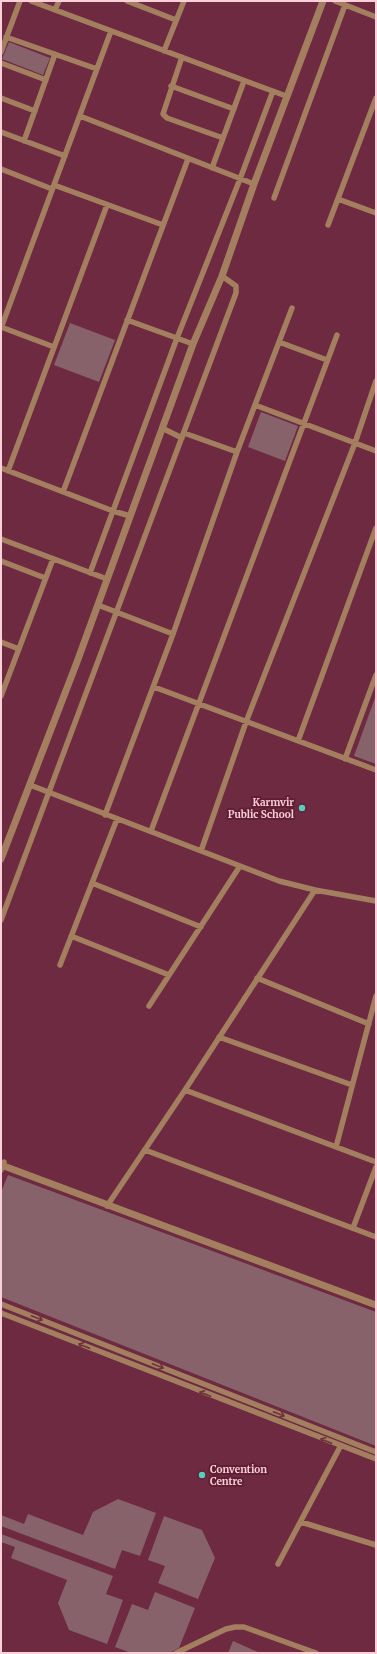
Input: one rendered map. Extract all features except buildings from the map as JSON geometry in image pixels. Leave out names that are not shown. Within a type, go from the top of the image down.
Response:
[{"type":"street","points":[[1,52],[20,1]]},
{"type":"street","points":[[32,1],[286,96]]},
{"type":"street","points":[[55,10],[59,1]]},
{"type":"street","points":[[127,1],[176,20]]},
{"type":"street","points":[[164,51],[184,1]]},
{"type":"street","points":[[1,859],[98,605],[193,344],[222,276],[286,96],[323,1]]},
{"type":"street","points":[[335,1],[376,17]]},
{"type":"street","points":[[274,198],[345,5]]},
{"type":"street","points":[[54,347],[1,327],[111,31]]},
{"type":"street","points":[[6,37],[97,69]]},
{"type":"street","points":[[24,141],[55,54]]},
{"type":"street","points":[[182,57],[162,111],[164,116],[223,138]]},
{"type":"street","points":[[1,63],[46,80]]},
{"type":"street","points":[[212,168],[244,81]]},
{"type":"street","points":[[172,86],[234,109]]},
{"type":"street","points":[[90,573],[177,338],[273,91]]},
{"type":"street","points":[[1,98],[35,110]]},
{"type":"street","points":[[328,225],[376,98]]},
{"type":"street","points":[[80,116],[254,184]]},
{"type":"street","points":[[1,132],[65,156]]},
{"type":"street","points":[[63,492],[188,158]]},
{"type":"street","points":[[1,176],[2,169],[107,204],[163,225]]},
{"type":"street","points":[[338,199],[376,213]]},
{"type":"street","points":[[8,471],[107,204]]},
{"type":"street","points":[[1,920],[236,293],[236,286],[222,276]]},
{"type":"street","points":[[105,815],[174,634],[237,452],[292,308]]},
{"type":"street","points":[[127,320],[193,344]]},
{"type":"street","points":[[151,831],[337,335]]},
{"type":"street","points":[[279,342],[328,360]]},
{"type":"street","points":[[201,850],[246,722],[355,443],[376,381]]},
{"type":"street","points":[[255,405],[376,451]]},
{"type":"street","points":[[162,428],[183,436],[237,452]]},
{"type":"street","points":[[1,468],[130,516]]},
{"type":"street","points":[[298,741],[376,528]]},
{"type":"street","points":[[1,539],[107,579]]},
{"type":"street","points":[[1,696],[52,558]]},
{"type":"street","points":[[1,561],[45,578]]},
{"type":"street","points":[[98,605],[174,634]]},
{"type":"street","points":[[1,642],[19,649]]},
{"type":"street","points":[[345,759],[376,674]]},
{"type":"street","points":[[154,687],[376,770]]},
{"type":"street","points":[[30,785],[279,881],[315,890],[376,901]]},
{"type":"street","points":[[60,966],[117,819]]},
{"type":"street","points":[[149,1006],[240,866]]},
{"type":"street","points":[[92,883],[201,927]]},
{"type":"street","points":[[109,1204],[220,1037],[315,890]]},
{"type":"street","points":[[71,936],[170,975]]},
{"type":"street","points":[[257,978],[369,1024]]},
{"type":"street","points":[[336,1147],[376,996]]},
{"type":"street","points":[[220,1037],[352,1085]]},
{"type":"street","points":[[185,1090],[376,1162]]},
{"type":"street","points":[[145,1150],[376,1237]]},
{"type":"street","points":[[2,1164],[376,1305]]},
{"type":"street","points":[[353,1228],[376,1167]]},
{"type":"street","points":[[109,1204],[376,1300]]},
{"type":"street","points":[[1,1304],[376,1452]]},
{"type":"street","points":[[1,1313],[376,1459]]},
{"type":"street","points":[[278,1564],[340,1446]]},
{"type":"street","points":[[301,1522],[376,1545]]},
{"type":"street","points":[[176,1653],[226,1629],[244,1627],[316,1653]]},
{"type":"shaded area","points":[[9,42],[50,58],[43,75],[2,59]]},
{"type":"shaded area","points":[[70,323],[115,340],[99,382],[54,365]]},
{"type":"shaded area","points":[[261,412],[298,426],[285,461],[248,447]]},
{"type":"shaded area","points":[[376,695],[376,764],[354,756]]},
{"type":"shaded area","points":[[8,1175],[376,1312],[376,1446],[1,1297],[1,1192]]},
{"type":"shaded area","points":[[118,1499],[156,1513],[140,1556],[122,1550],[115,1569],[1,1526],[1,1515],[24,1524],[28,1514],[83,1535],[93,1512]]},
{"type":"shaded area","points":[[164,1516],[202,1530],[215,1558],[198,1599],[158,1583],[165,1566],[148,1560]]},
{"type":"shaded area","points":[[1,1534],[113,1576],[106,1594],[123,1600],[107,1644],[69,1630],[58,1603],[67,1580],[11,1558],[15,1547],[1,1542]]},
{"type":"shaded area","points":[[155,1592],[195,1608],[179,1648],[169,1653],[131,1653],[115,1647],[132,1604],[148,1610]]},
{"type":"shaded area","points":[[233,1641],[260,1653],[228,1653]]},
{"type":"place","name":"Karmvir Public School","points":[[302,808]]},
{"type":"place","name":"Convention Centre","points":[[202,1475]]}]
